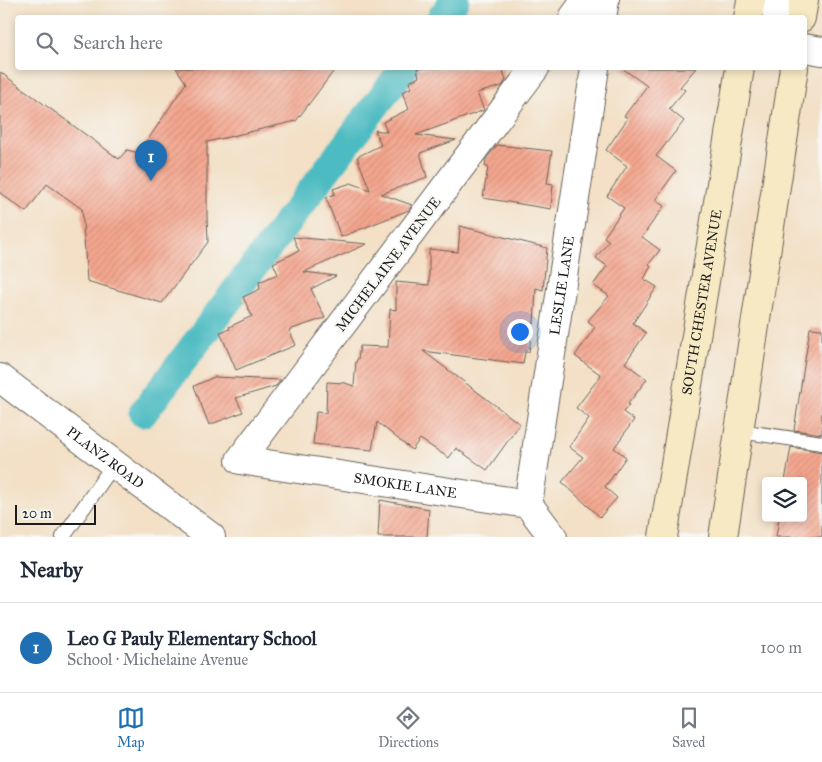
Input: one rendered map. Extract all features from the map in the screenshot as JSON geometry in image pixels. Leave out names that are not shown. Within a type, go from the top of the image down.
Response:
[{"type":"main road","points":[[748,15],[751,0]]},
{"type":"main road","points":[[802,15],[804,0]]},
{"type":"main road","name":"SOUTH CHESTER AVENUE","points":[[663,537],[740,70]]},
{"type":"main road","points":[[722,537],[794,70]]},
{"type":"street","points":[[575,15],[586,0]]},
{"type":"street","points":[[602,15],[605,0]]},
{"type":"street","points":[[777,0],[778,15]]},
{"type":"street","points":[[807,48],[822,51]]},
{"type":"street","name":"MICHELAINE AVENUE","points":[[240,460],[533,70]]},
{"type":"street","name":"LESLIE LANE","points":[[528,504],[595,70]]},
{"type":"street","name":"PLANZ ROAD","points":[[0,378],[211,537]]},
{"type":"street","name":"SMOKIE LANE","points":[[240,460],[528,504]]},
{"type":"street","points":[[528,504],[553,537]]},
{"type":"lane","points":[[739,431],[822,443]]},
{"type":"lane","points":[[63,537],[114,464]]},
{"type":"building","points":[[177,70],[334,70],[296,121],[207,142],[208,242],[162,303],[87,281],[82,209],[47,184],[26,212],[0,193],[0,72],[119,159],[127,150],[139,153],[186,83]]},
{"type":"building","points":[[417,70],[503,70],[506,80],[502,86],[477,93],[484,110],[416,135],[456,140],[420,153],[427,177],[381,194],[412,205],[409,210],[341,237],[326,198],[335,194],[333,189],[351,183],[370,190],[357,157],[381,145],[375,130],[387,132],[383,122],[409,109],[402,92],[411,88],[409,82],[419,77]]},
{"type":"building","points":[[625,70],[694,70],[680,87],[685,90],[669,109],[684,121],[656,156],[676,171],[655,200],[664,206],[642,237],[660,250],[649,264],[651,266],[644,279],[657,287],[633,323],[646,333],[625,363],[647,379],[623,412],[634,420],[614,448],[626,457],[605,487],[617,498],[600,517],[562,482],[583,457],[569,447],[589,418],[576,408],[601,375],[575,356],[595,327],[588,321],[609,296],[593,285],[607,266],[596,258],[609,241],[604,237],[624,208],[607,196],[627,166],[606,150],[628,118],[624,116],[647,86]]},
{"type":"building","points":[[497,145],[552,151],[547,183],[553,184],[551,209],[483,198],[488,167],[485,167],[486,159]]},
{"type":"building","points":[[460,226],[547,248],[543,290],[536,288],[534,324],[529,352],[525,352],[523,364],[423,351],[520,424],[487,470],[456,448],[449,458],[420,439],[412,450],[377,422],[372,450],[313,444],[316,412],[326,413],[327,382],[345,383],[354,386],[356,361],[360,346],[388,347],[390,309],[396,310],[396,282],[429,285],[429,249],[458,252]]},
{"type":"building","points":[[293,237],[367,244],[304,272],[336,276],[311,289],[325,318],[289,330],[296,345],[236,370],[220,332],[230,329],[229,327],[252,316],[243,297],[260,289],[259,282],[278,274],[273,263],[299,251]]},
{"type":"building","points":[[810,328],[822,329],[822,434],[794,430]]},
{"type":"building","points":[[214,377],[281,380],[276,386],[236,398],[243,412],[209,425],[194,386]]},
{"type":"building","points":[[791,447],[822,452],[822,537],[776,537],[778,522],[807,522],[807,477],[786,477]]},
{"type":"building","points":[[380,500],[429,509],[427,537],[378,537]]},
{"type":"waterway","points":[[443,15],[455,0]]},
{"type":"waterway","points":[[143,413],[402,70]]},
{"type":"place","name":"Leo G Pauly Elementary School","points":[[151,181]]}]
